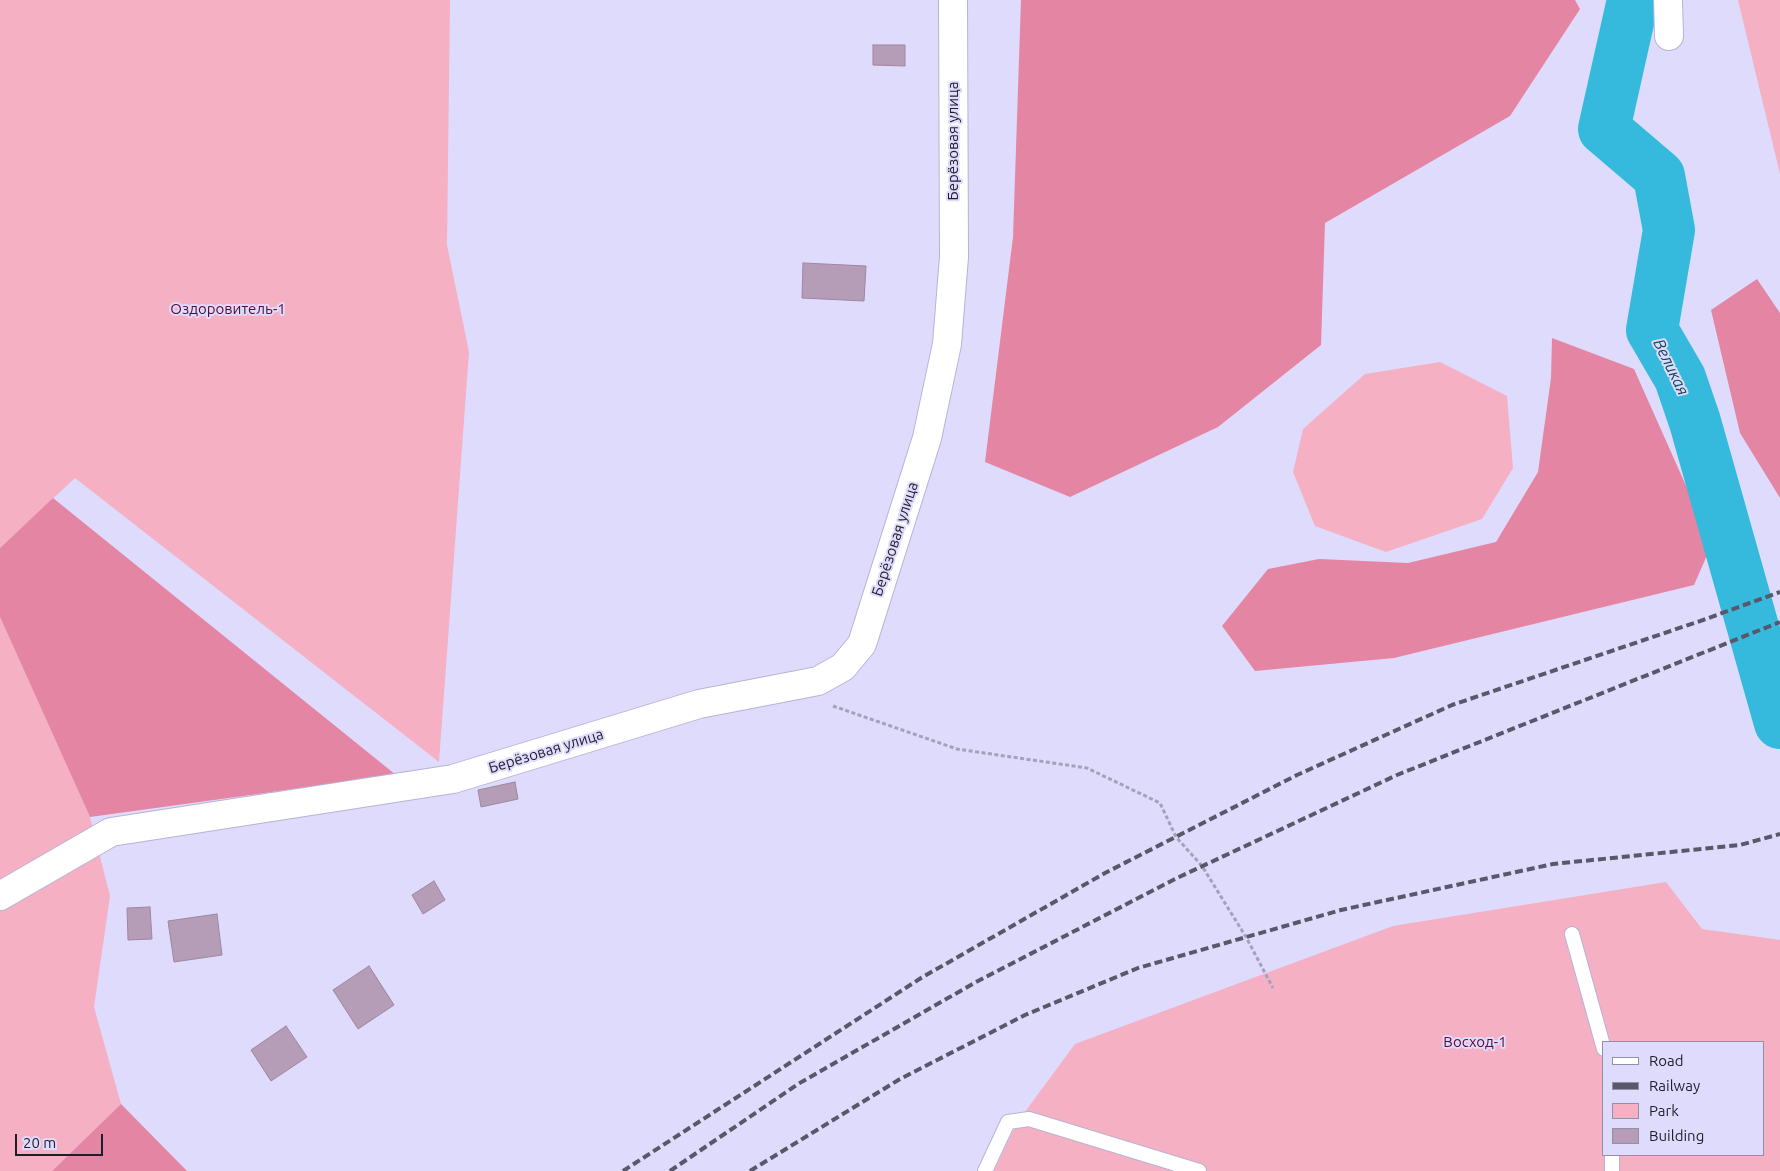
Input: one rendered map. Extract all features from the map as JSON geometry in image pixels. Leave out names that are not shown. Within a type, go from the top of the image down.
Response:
[{"type":"street","name":"Берёзовая улица","points":[[0,896],[111,832],[454,779],[699,704],[818,681],[843,668],[862,644],[927,438],[947,344],[954,257],[953,0]]},
{"type":"street","points":[[1668,0],[1669,36]]},
{"type":"lane","points":[[1572,934],[1602,1042]]},
{"type":"lane","points":[[985,1171],[1008,1122],[1029,1119],[1199,1171]]},
{"type":"lane","points":[[1612,1156],[1612,1171]]},
{"type":"path","points":[[829,704],[845,712],[957,750],[1087,768],[1160,803],[1176,837],[1202,866],[1246,937],[1273,988]]},
{"type":"green space","name":"Оздоровитель-1","points":[[0,0],[450,0],[447,245],[469,352],[439,762],[75,478],[0,548]]},
{"type":"green space","points":[[1738,0],[1780,0],[1780,174]]},
{"type":"green space","points":[[1440,362],[1507,396],[1513,468],[1482,519],[1386,552],[1315,526],[1293,472],[1303,429],[1365,374]]},
{"type":"green space","points":[[0,617],[90,817],[110,896],[94,1007],[121,1104],[52,1171],[0,1171]]},
{"type":"green space","name":"Восход-1","points":[[1666,882],[1702,929],[1780,940],[1780,1171],[994,1171],[1016,1124],[1075,1044],[1393,926]]},
{"type":"shaded area","points":[[1021,0],[1575,0],[1580,9],[1510,116],[1325,223],[1321,345],[1218,427],[1070,497],[985,462],[1013,237]]},
{"type":"shaded area","points":[[1757,279],[1780,313],[1780,498],[1740,433],[1711,310]]},
{"type":"shaded area","points":[[1552,338],[1634,369],[1712,544],[1694,585],[1394,658],[1255,671],[1222,626],[1268,569],[1319,559],[1408,563],[1496,542],[1538,472],[1551,378]]},
{"type":"shaded area","points":[[53,498],[396,775],[90,817],[0,617],[0,548]]},
{"type":"shaded area","points":[[121,1104],[187,1171],[52,1171]]},
{"type":"building","points":[[873,45],[905,45],[905,66],[873,65]]},
{"type":"building","points":[[803,263],[866,266],[864,301],[802,298]]},
{"type":"building","points":[[515,782],[518,799],[481,807],[478,790]]},
{"type":"building","points":[[434,881],[445,900],[423,914],[412,895]]},
{"type":"building","points":[[150,907],[152,939],[128,940],[127,908]]},
{"type":"building","points":[[217,914],[222,955],[174,962],[168,921]]},
{"type":"building","points":[[369,966],[394,1005],[358,1029],[333,990]]},
{"type":"building","points":[[286,1026],[307,1057],[271,1081],[251,1050]]},
{"type":"waterway","name":"Великая","points":[[1633,0],[1604,129],[1659,176],[1669,230],[1652,330],[1680,378],[1695,422],[1780,723]]},
{"type":"railway","points":[[623,1171],[921,978],[1105,873],[1297,775],[1452,705],[1780,592]]},
{"type":"railway","points":[[670,1171],[798,1084],[976,982],[1177,878],[1397,775],[1780,622]]},
{"type":"railway","points":[[750,1171],[900,1079],[1025,1015],[1138,968],[1341,910],[1553,864],[1740,845],[1780,834]]}]
